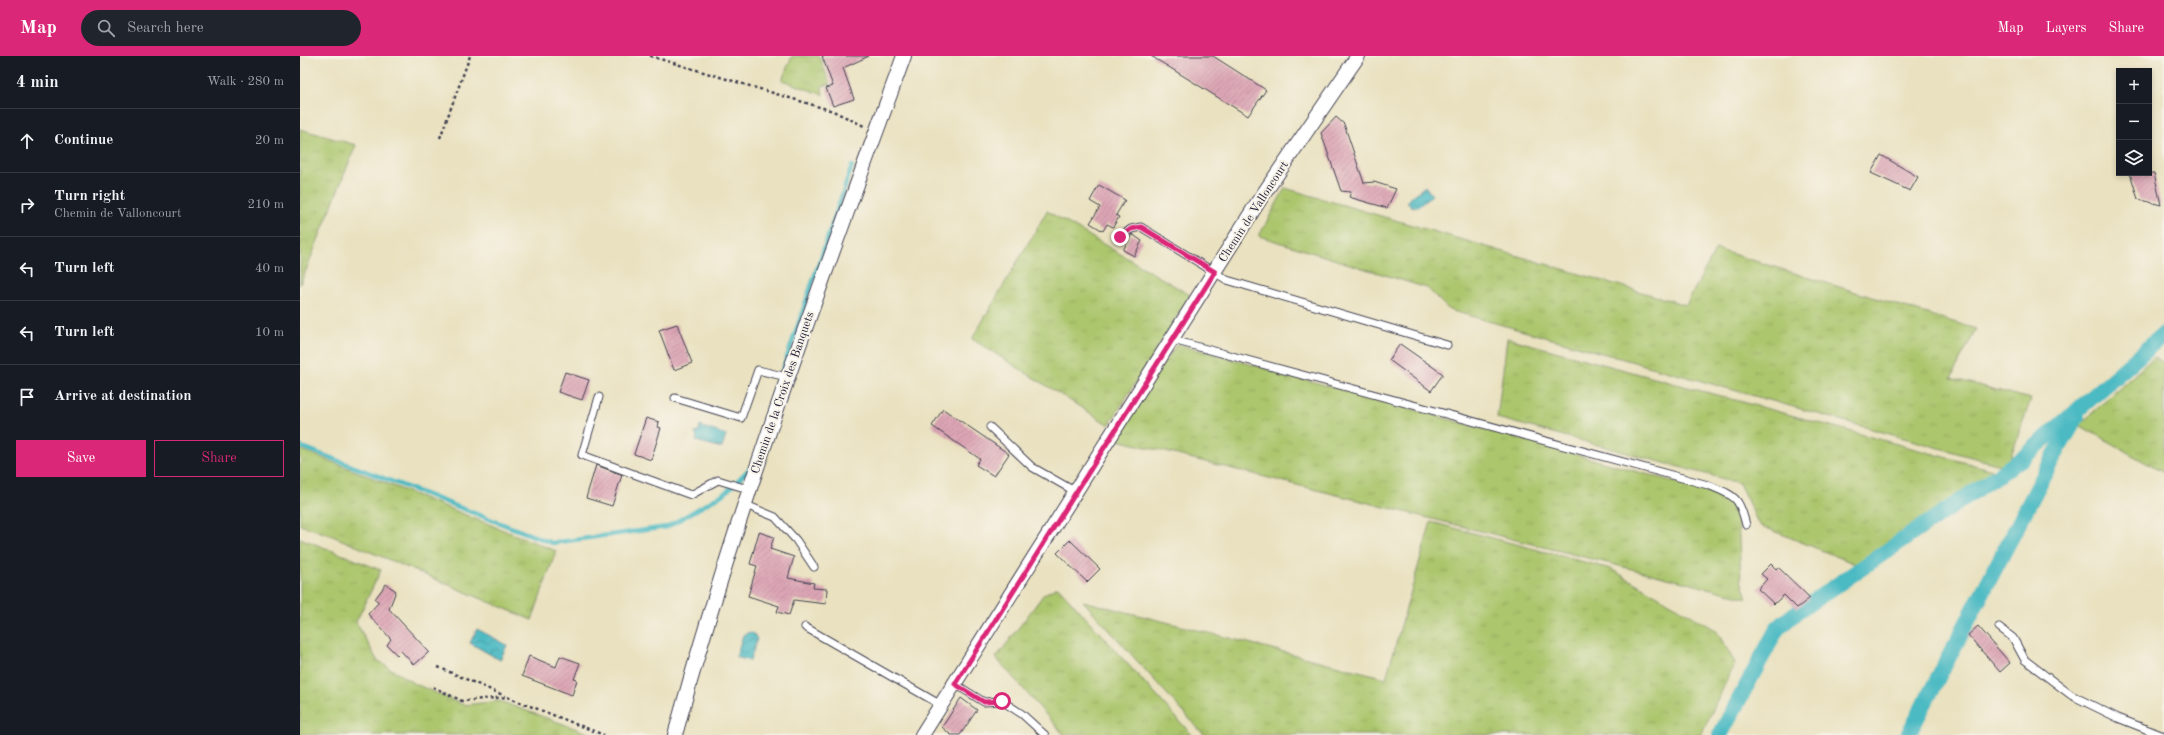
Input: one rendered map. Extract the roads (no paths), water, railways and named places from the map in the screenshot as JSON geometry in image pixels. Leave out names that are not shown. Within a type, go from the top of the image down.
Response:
[{"type":"street","name":"Chemin de la Croix des Banquets","points":[[675,735],[699,648],[787,377],[904,56]]},
{"type":"street","name":"Chemin de Valloncourt","points":[[922,735],[1260,200],[1354,57]]},
{"type":"lane","points":[[1120,237],[1131,229],[1141,227],[1227,280],[1447,346]]},
{"type":"lane","points":[[1172,340],[1708,485],[1732,494],[1742,506],[1746,526]]},
{"type":"lane","points":[[675,398],[741,418],[758,370],[787,377]]},
{"type":"lane","points":[[599,398],[582,455],[691,495],[718,480],[751,490]]},
{"type":"lane","points":[[990,427],[1032,467],[1076,492]]},
{"type":"lane","points":[[746,505],[775,517],[796,540],[814,567]]},
{"type":"lane","points":[[805,627],[941,705]]},
{"type":"lane","points":[[1999,627],[2013,638],[2025,660],[2071,696],[2118,718],[2161,735]]},
{"type":"lane","points":[[955,684],[984,702],[1002,701],[1022,714],[1046,735]]},
{"type":"water","points":[[1425,186],[1432,195],[1418,207],[1411,206],[1407,201]]},
{"type":"water","points":[[700,426],[726,435],[722,448],[696,441],[697,437],[695,433],[699,430]]},
{"type":"water","points":[[477,629],[507,645],[500,660],[470,643]]},
{"type":"water","points":[[750,632],[754,634],[757,639],[750,661],[736,657],[743,635]]},
{"type":"waterway","points":[[763,428],[852,166]]},
{"type":"waterway","points":[[1720,735],[1777,629],[1793,615],[2023,458],[2164,334]]},
{"type":"waterway","points":[[1908,735],[2054,456],[2077,417]]},
{"type":"waterway","points":[[300,446],[552,543],[667,527],[725,493],[751,467]]}]
